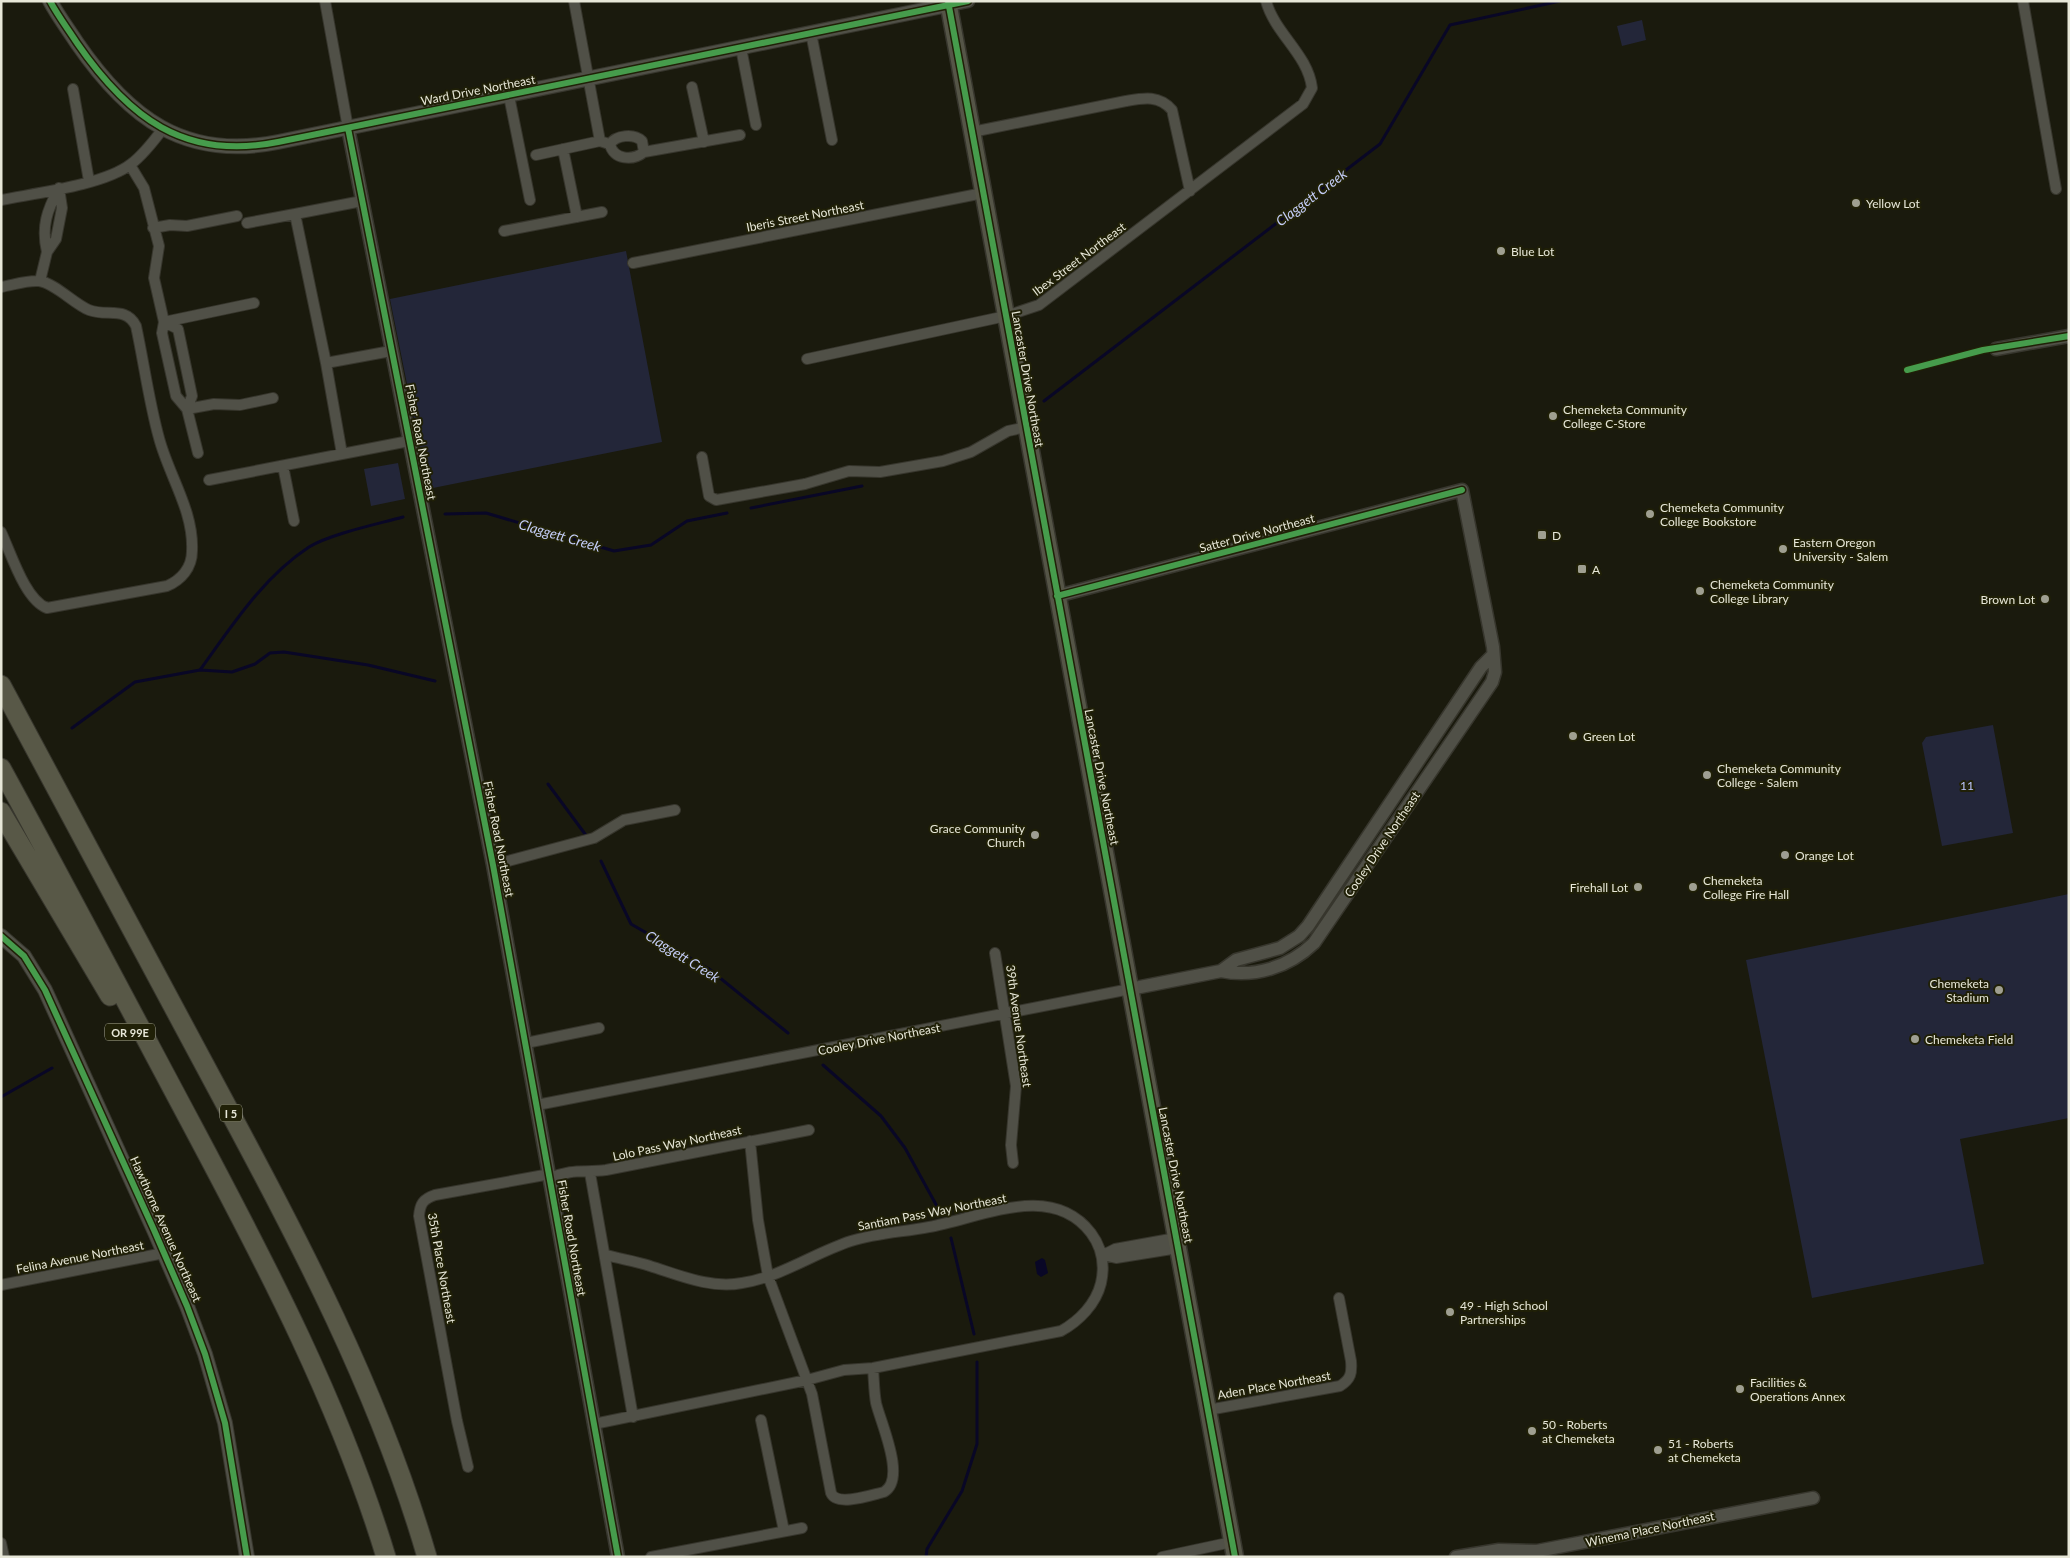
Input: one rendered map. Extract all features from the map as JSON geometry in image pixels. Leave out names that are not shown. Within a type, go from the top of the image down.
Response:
[{"type":"highway","name":"I 5","points":[[1,685],[264,1176],[322,1289],[378,1415],[407,1492],[427,1557]]},
{"type":"highway","points":[[1,768],[259,1251],[309,1352],[364,1488],[386,1557]]},
{"type":"highway","name":"OR 99E","points":[[1,812],[124,1020],[201,1162],[259,1251]]},
{"type":"main road","name":"Ward Drive Northeast","points":[[50,1],[108,84],[127,104],[162,130],[214,145],[243,146],[273,143],[509,96],[948,3]]},
{"type":"main road","name":"Lancaster Drive Northeast","points":[[948,3],[1234,1550]]},
{"type":"main road","name":"Hawthorne Avenue Northeast","points":[[1,936],[24,956],[45,990],[187,1306],[212,1374],[232,1455],[247,1557]]},
{"type":"street","points":[[325,1],[348,128]]},
{"type":"street","points":[[574,1],[587,79],[605,142],[611,150],[620,156],[635,157],[644,152],[740,135]]},
{"type":"street","name":"Ward Drive Northeast","points":[[948,3],[968,1]]},
{"type":"street","name":"Ibex Street Northeast","points":[[807,359],[1006,316],[1040,305],[1303,104],[1312,88],[1311,80],[1304,63],[1274,22],[1266,1]]},
{"type":"street","points":[[2023,1],[2056,189]]},
{"type":"street","points":[[812,33],[832,140]]},
{"type":"street","points":[[741,48],[756,126]]},
{"type":"street","points":[[692,88],[704,142]]},
{"type":"street","points":[[73,89],[89,181]]},
{"type":"street","points":[[509,96],[530,200]]},
{"type":"street","points":[[972,132],[1149,97],[1167,103],[1172,110],[1190,191]]},
{"type":"street","name":"Fisher Road Northeast","points":[[348,128],[493,865],[618,1557]]},
{"type":"street","points":[[1,200],[108,176],[130,165],[162,130]]},
{"type":"street","points":[[536,155],[633,136],[642,141],[644,152]]},
{"type":"street","points":[[563,149],[576,217]]},
{"type":"street","points":[[130,165],[144,188],[159,246],[155,287],[164,322],[162,332],[176,396],[187,409],[198,453]]},
{"type":"street","points":[[40,281],[47,252],[43,235],[50,205],[60,188]]},
{"type":"street","name":"Iberis Street Northeast","points":[[632,263],[983,193]]},
{"type":"street","points":[[247,223],[362,201]]},
{"type":"street","points":[[504,231],[602,212]]},
{"type":"street","points":[[295,214],[326,363],[342,454]]},
{"type":"street","points":[[153,228],[170,225],[187,226],[237,216]]},
{"type":"street","points":[[1,287],[40,281],[88,310],[100,313],[126,313],[132,318],[136,326],[159,439],[184,501],[192,552],[188,569],[176,582],[167,586],[47,608],[38,605],[30,596],[1,532]]},
{"type":"street","points":[[164,322],[254,303]]},
{"type":"street","points":[[164,322],[178,329],[192,396],[187,409]]},
{"type":"street","points":[[1996,349],[2069,336]]},
{"type":"street","points":[[326,363],[391,351]]},
{"type":"street","points":[[187,409],[214,404],[240,405],[273,398]]},
{"type":"street","points":[[702,457],[709,496],[716,500],[805,484],[849,471],[880,472],[943,461],[971,452],[1008,431],[1026,427]]},
{"type":"street","points":[[209,480],[409,442]]},
{"type":"street","points":[[283,466],[294,521]]},
{"type":"street","name":"Satter Drive Northeast","points":[[1057,596],[1462,490]]},
{"type":"street","name":"Cooley Drive Northeast","points":[[537,1104],[1221,971],[1239,975],[1279,966],[1295,959],[1314,943],[1492,682],[1495,672],[1492,656],[1493,647],[1462,490]]},
{"type":"street","points":[[493,865],[594,838],[624,820],[675,810]]},
{"type":"street","name":"39th Avenue Northeast","points":[[995,953],[1016,1086],[1011,1145],[1013,1163]]},
{"type":"street","points":[[526,1043],[599,1028]]},
{"type":"street","name":"Lolo Pass Way Northeast","points":[[550,1176],[577,1170],[590,1172],[810,1130]]},
{"type":"street","points":[[750,1141],[758,1220],[768,1276],[814,1400],[832,1497],[840,1501],[884,1492],[891,1482],[891,1448],[876,1404],[873,1368]]},
{"type":"street","points":[[590,1172],[633,1417]]},
{"type":"street","name":"35th Place Northeast","points":[[468,1467],[455,1411],[419,1208],[427,1198],[435,1195],[550,1176]]},
{"type":"street","name":"Santiam Pass Way Northeast","points":[[606,1255],[649,1265],[680,1277],[706,1282],[741,1284],[768,1276],[832,1248],[867,1236],[929,1227],[1030,1205],[1055,1208],[1076,1219],[1094,1237],[1103,1256]]},
{"type":"street","points":[[594,1424],[807,1380],[844,1370],[873,1368],[1061,1331],[1079,1319],[1096,1295],[1103,1273],[1103,1256],[1116,1258],[1177,1243]]},
{"type":"street","name":"Felina Avenue Northeast","points":[[1,1285],[164,1253]]},
{"type":"street","name":"Aden Place Northeast","points":[[1208,1410],[1340,1386],[1346,1382],[1352,1371],[1352,1366],[1339,1298]]},
{"type":"street","points":[[761,1420],[784,1531]]},
{"type":"street","name":"Winema Place Northeast","points":[[1456,1557],[1499,1550],[1537,1552],[1813,1498]]},
{"type":"street","points":[[651,1557],[802,1528]]},
{"type":"street","points":[[1,1543],[4,1557]]},
{"type":"street","points":[[1162,1557],[1234,1550]]},
{"type":"green space","points":[[1642,20],[1646,40],[1622,46],[1617,26]]},
{"type":"green space","points":[[626,251],[662,442],[428,489],[390,299]]},
{"type":"green space","points":[[398,463],[405,499],[371,506],[364,469]]},
{"type":"green space","name":"11","points":[[1993,725],[2013,833],[1942,846],[1922,743],[1926,737]]},
{"type":"green space","name":"Chemeketa Field","points":[[2069,894],[2069,1118],[1960,1139],[1984,1264],[1812,1298],[1746,960]]},
{"type":"shaded area","points":[[1042,1258],[1045,1260],[1048,1273],[1041,1277],[1037,1274],[1035,1262]]},
{"type":"waterway","name":"Claggett Creek","points":[[1044,401],[1380,144],[1450,25],[1560,1]]},
{"type":"waterway","name":"Claggett Creek","points":[[751,508],[862,486]]},
{"type":"waterway","name":"Claggett Creek","points":[[445,514],[486,513],[614,551],[651,545],[687,521],[727,513]]},
{"type":"waterway","name":"Claggett Creek","points":[[200,670],[262,588],[292,559],[318,542],[403,517]]},
{"type":"waterway","name":"Claggett Creek","points":[[72,728],[135,682],[200,670],[232,672],[255,664],[270,653],[284,652],[368,665],[435,681]]},
{"type":"waterway","name":"Claggett Creek","points":[[548,784],[588,838]]},
{"type":"waterway","name":"Claggett Creek","points":[[601,861],[631,924],[709,969],[788,1033]]},
{"type":"waterway","name":"Claggett Creek","points":[[823,1065],[881,1116],[905,1148],[939,1210]]},
{"type":"waterway","name":"Claggett Creek","points":[[1,1097],[52,1068]]},
{"type":"waterway","name":"Claggett Creek","points":[[951,1238],[974,1334]]},
{"type":"waterway","name":"Claggett Creek","points":[[926,1557],[927,1549],[962,1491],[977,1444],[977,1362]]},
{"type":"cycle path","points":[[50,1],[96,69],[138,112],[161,127],[187,139],[214,145],[244,146],[278,142],[968,1]]},
{"type":"cycle path","points":[[948,1],[1235,1557]]},
{"type":"cycle path","points":[[348,128],[493,865],[618,1557]]},
{"type":"cycle path","points":[[1907,370],[1983,350],[2069,336]]},
{"type":"cycle path","points":[[1057,596],[1462,490]]},
{"type":"cycle path","points":[[1,936],[24,956],[45,990],[187,1306],[205,1354],[225,1423],[247,1557]]},
{"type":"place","name":"Yellow Lot","points":[[1856,203]]},
{"type":"place","name":"Blue Lot","points":[[1501,251]]},
{"type":"place","name":"Chemeketa Community College C-Store","points":[[1553,416]]},
{"type":"place","name":"Chemeketa Community College Bookstore","points":[[1650,514]]},
{"type":"place","name":"D","points":[[1542,535]]},
{"type":"place","name":"Eastern Oregon University - Salem","points":[[1783,549]]},
{"type":"place","name":"A","points":[[1582,569]]},
{"type":"place","name":"Chemeketa Community College Library","points":[[1700,591]]},
{"type":"place","name":"Brown Lot","points":[[2045,599]]},
{"type":"place","name":"Green Lot","points":[[1573,736]]},
{"type":"place","name":"Chemeketa Community College - Salem","points":[[1707,775]]},
{"type":"place","name":"Grace Community Church","points":[[1035,835]]},
{"type":"place","name":"Orange Lot","points":[[1785,855]]},
{"type":"place","name":"Firehall Lot","points":[[1638,887]]},
{"type":"place","name":"Chemeketa College Fire Hall","points":[[1693,887]]},
{"type":"place","name":"Chemeketa Stadium","points":[[1999,990]]},
{"type":"place","name":"Chemeketa Field","points":[[1915,1039]]},
{"type":"place","name":"49 - High School Partnerships","points":[[1450,1312]]},
{"type":"place","name":"Facilities & Operations Annex","points":[[1740,1389]]},
{"type":"place","name":"50 - Roberts at Chemeketa","points":[[1532,1431]]},
{"type":"place","name":"51 - Roberts at Chemeketa","points":[[1658,1450]]}]
